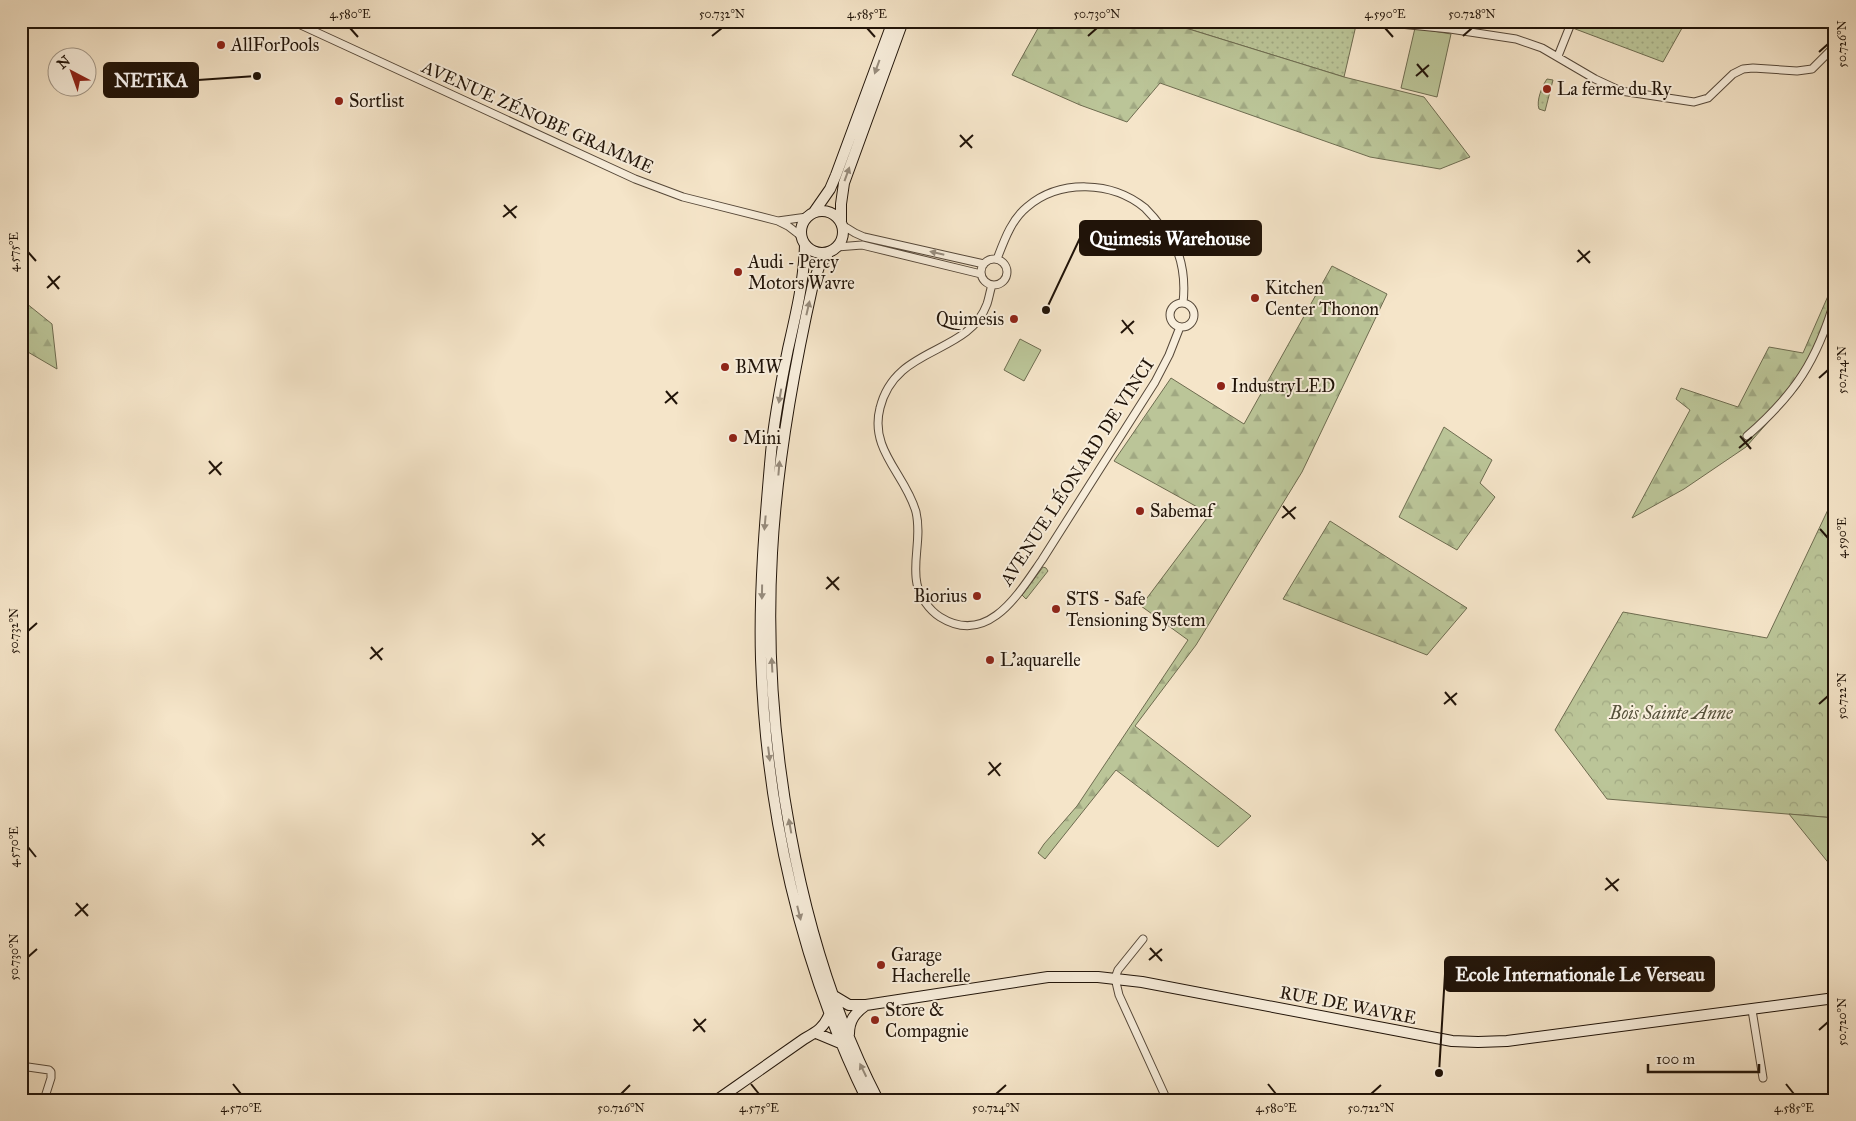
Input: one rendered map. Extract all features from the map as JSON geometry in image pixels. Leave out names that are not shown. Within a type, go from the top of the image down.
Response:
[{"type":"main road","points":[[867,1100],[806,942],[782,841],[773,785],[766,729],[761,659],[767,504],[781,388],[803,280],[803,241],[800,229],[830,189],[893,21]]},
{"type":"main road","points":[[717,1100],[804,1039],[816,1033],[834,1014],[834,996],[816,940],[799,874],[783,785],[776,729],[772,661],[772,553],[780,458],[797,356],[813,284],[819,267],[843,237],[840,204],[844,183],[903,21]]},
{"type":"main road","points":[[810,214],[826,211],[837,216],[841,223]]},
{"type":"main road","points":[[803,241],[816,252],[833,249]]},
{"type":"main road","name":"RUE DE WAVRE","points":[[834,996],[849,1005],[866,1005],[1048,978],[1082,976],[1114,978],[1452,1041],[1478,1042],[1508,1040],[1830,999]]},
{"type":"main road","points":[[845,1041],[854,1016],[866,1005]]},
{"type":"main road","points":[[816,1033],[845,1041],[878,1100]]},
{"type":"street","name":"AVENUE ZÉNOBE GRAMME","points":[[292,21],[634,179],[683,198],[778,221],[788,226],[803,241]]},
{"type":"street","points":[[887,40],[889,21]]},
{"type":"street","points":[[1558,56],[1572,21]]},
{"type":"street","points":[[1390,23],[1504,37],[1534,45],[1558,56],[1595,79],[1621,92],[1694,102],[1708,98],[1733,74],[1743,69],[1797,71],[1812,69],[1835,46]]},
{"type":"street","name":"AVENUE LÉONARD DE VINCI","points":[[1088,186],[1109,190],[1145,208],[1167,234],[1176,248],[1182,266],[1185,286],[1184,303],[1190,306],[1194,316],[1188,325],[1180,327],[1169,355],[1155,382],[1033,574],[999,614],[984,623],[959,626],[947,622],[935,614],[923,600],[919,590],[916,569],[919,532],[916,513],[903,481],[880,443],[879,417],[885,392],[893,378],[908,365],[924,355],[944,347],[976,322],[987,305],[992,285],[1002,283],[1007,275],[1006,266],[997,259],[1014,221],[1027,207],[1046,195],[1067,187],[1088,186]]},
{"type":"street","name":"AVENUE ZÉNOBE GRAMME","points":[[778,221],[810,214]]},
{"type":"street","points":[[841,223],[864,237],[984,264]]},
{"type":"street","points":[[833,249],[862,245],[982,274]]},
{"type":"street","points":[[992,285],[984,280],[982,274],[984,264],[988,260],[997,259]]},
{"type":"street","points":[[1747,436],[1784,400],[1807,369],[1822,339],[1835,300]]},
{"type":"street","points":[[1180,327],[1173,323],[1170,314],[1176,305],[1184,303]]},
{"type":"street","points":[[1143,939],[1127,958],[1114,978],[1118,995],[1167,1100]]},
{"type":"street","points":[[1752,1010],[1763,1078]]},
{"type":"street","points":[[21,1066],[49,1070],[51,1072],[44,1100]]},
{"type":"green space","points":[[1042,21],[1163,21],[1344,77],[1424,97],[1470,157],[1440,169],[1370,157],[1160,83],[1127,122],[1080,105],[1012,75]]},
{"type":"green space","points":[[1163,21],[1357,21],[1344,77]]},
{"type":"green space","points":[[1564,21],[1686,21],[1663,62],[1562,24]]},
{"type":"green space","points":[[1415,28],[1451,34],[1437,97],[1401,88]]},
{"type":"green space","points":[[1547,79],[1553,80],[1545,111],[1539,109],[1538,102],[1541,89]]},
{"type":"green space","points":[[1332,266],[1387,294],[1302,472],[1196,645],[1135,726],[1251,816],[1218,847],[1116,770],[1045,859],[1038,853],[1077,806],[1188,640],[1141,606],[1210,514],[1114,461],[1171,378],[1244,424]]},
{"type":"green space","points":[[1835,280],[1835,312],[1826,337],[1799,387],[1746,447],[1684,489],[1632,518],[1690,410],[1676,399],[1681,388],[1738,407],[1769,347],[1803,353]]},
{"type":"green space","points":[[21,299],[52,324],[57,369],[21,348]]},
{"type":"green space","points":[[1020,339],[1041,350],[1024,381],[1004,370]]},
{"type":"green space","points":[[1444,427],[1492,460],[1480,483],[1495,497],[1457,550],[1399,517]]},
{"type":"green space","name":"Bois Sainte Anne","points":[[1835,495],[1835,818],[1607,799],[1555,730],[1623,612],[1767,638]]},
{"type":"green space","points":[[1330,521],[1467,608],[1427,655],[1283,599]]},
{"type":"green space","points":[[1043,567],[1048,571],[1026,599],[1022,595]]},
{"type":"green space","points":[[1789,814],[1835,818],[1835,871]]},
{"type":"place","name":"AllForPools","points":[[221,45]]},
{"type":"place","name":"NETiKA","points":[[257,76]]},
{"type":"place","name":"La ferme du Ry","points":[[1547,89]]},
{"type":"place","name":"Sortlist","points":[[339,101]]},
{"type":"place","name":"Audi - Percy Motors Wavre","points":[[738,272]]},
{"type":"place","name":"Kitchen Center Thonon","points":[[1255,298]]},
{"type":"place","name":"Quimesis Warehouse","points":[[1046,310]]},
{"type":"place","name":"Quimesis","points":[[1014,319]]},
{"type":"place","name":"BMW","points":[[725,367]]},
{"type":"place","name":"IndustryLED","points":[[1221,386]]},
{"type":"place","name":"Mini","points":[[733,438]]},
{"type":"place","name":"Sabemaf","points":[[1140,511]]},
{"type":"place","name":"Biorius","points":[[977,596]]},
{"type":"place","name":"STS - Safe Tensioning System","points":[[1056,609]]},
{"type":"place","name":"L'aquarelle","points":[[990,660]]},
{"type":"place","name":"Garage Hacherelle","points":[[881,965]]},
{"type":"place","name":"Store & Compagnie","points":[[875,1020]]},
{"type":"place","name":"Ecole Internationale Le Verseau","points":[[1439,1073]]}]
